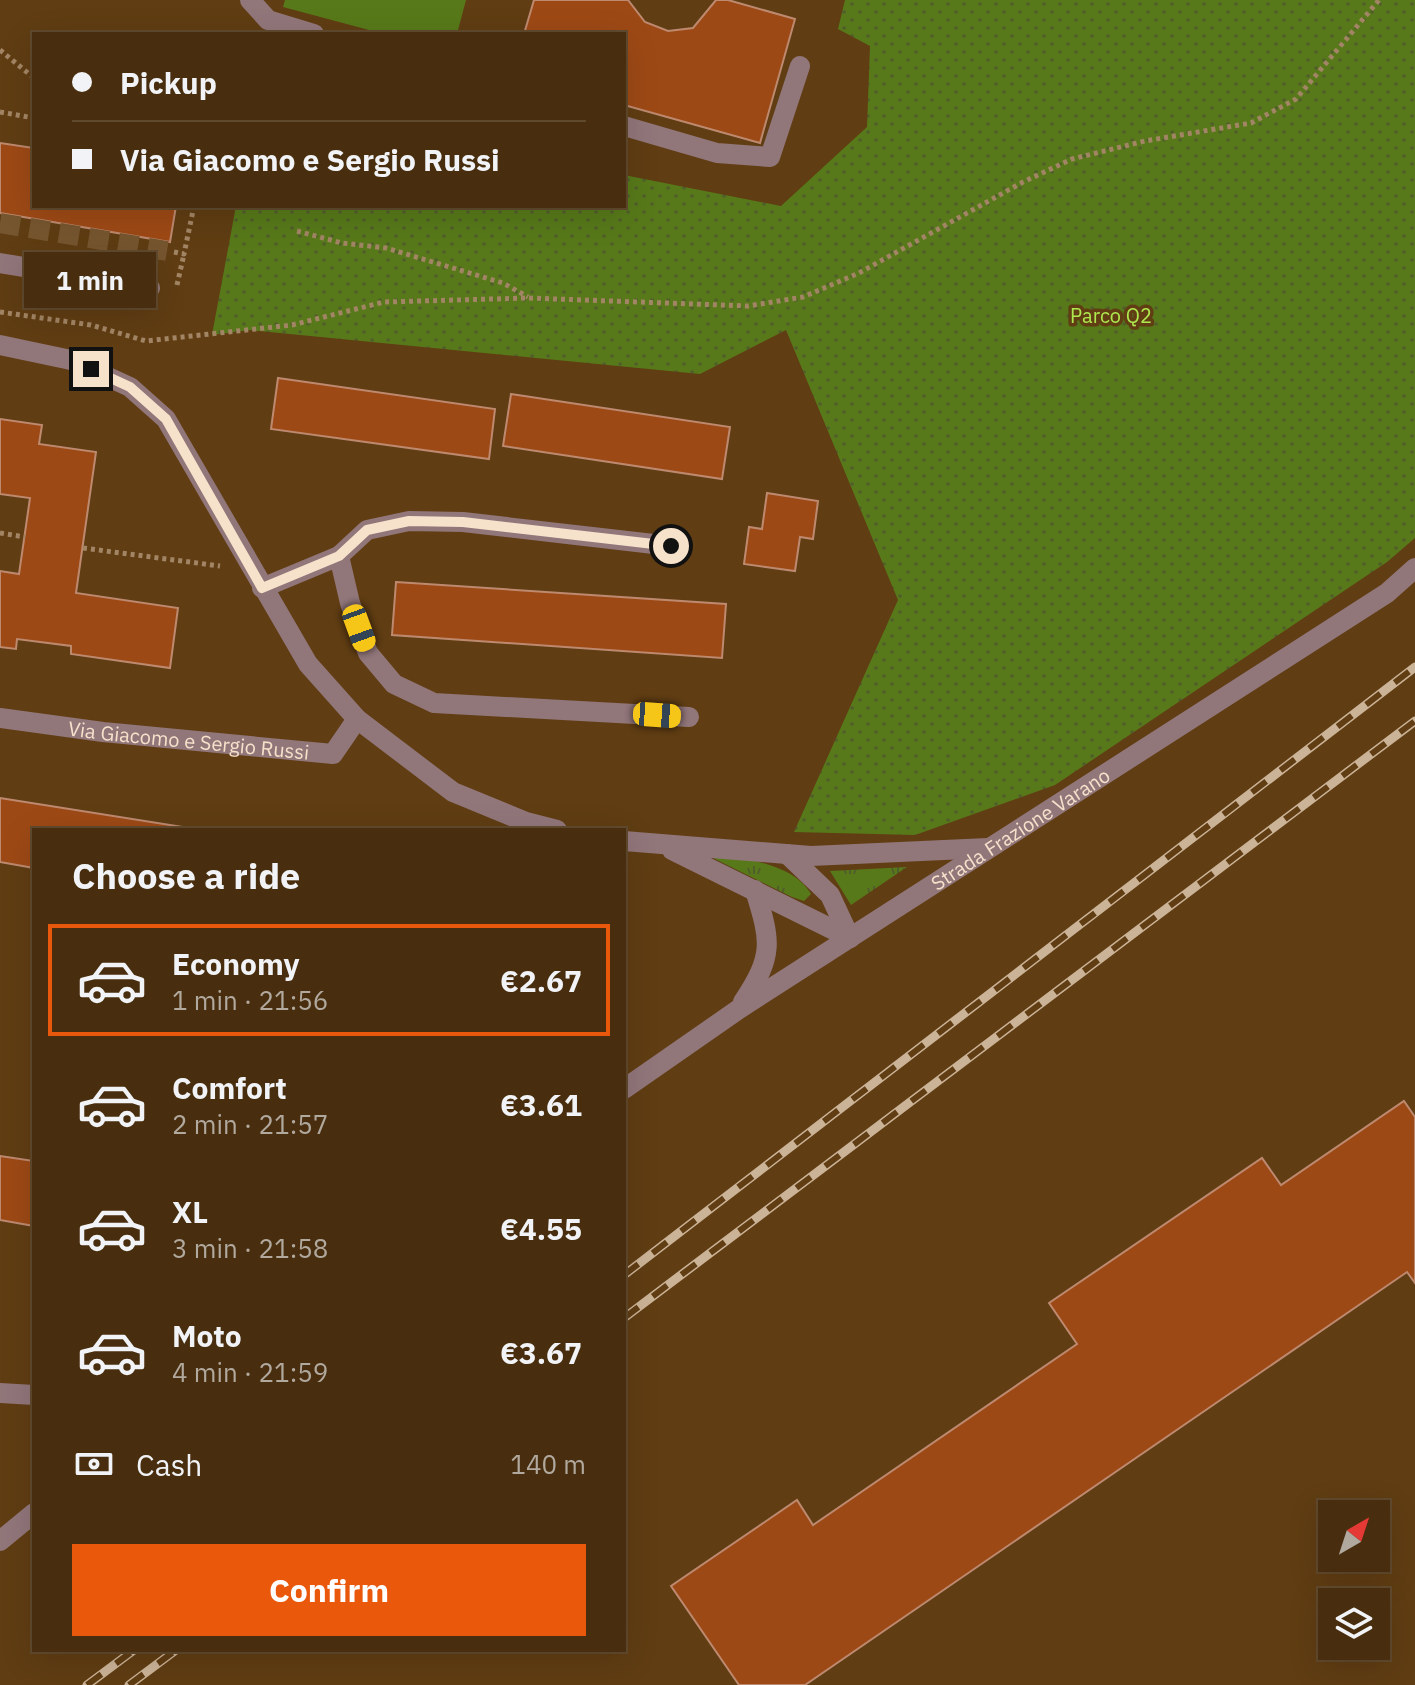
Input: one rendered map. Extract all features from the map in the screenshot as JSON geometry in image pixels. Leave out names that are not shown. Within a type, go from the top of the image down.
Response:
[{"type":"street","points":[[250,0],[268,20],[307,32]]},
{"type":"street","points":[[626,127],[717,153],[770,157],[800,66]]},
{"type":"street","points":[[0,263],[150,288]]},
{"type":"street","points":[[0,345],[71,360],[130,387],[166,419],[308,664],[357,719],[453,792],[526,822],[549,828]]},
{"type":"street","points":[[256,579],[339,556],[367,530],[409,521],[463,522],[671,546]]},
{"type":"street","points":[[339,556],[350,603],[368,653],[394,684],[434,703],[689,717]]},
{"type":"street","name":"Strada Frazione Varano","points":[[626,1088],[739,1009],[1387,593],[1415,568]]},
{"type":"street","name":"Via Giacomo e Sergio Russi","points":[[0,718],[333,754],[357,719]]},
{"type":"street","points":[[626,841],[787,854],[988,848]]},
{"type":"street","points":[[662,844],[850,938]]},
{"type":"street","points":[[787,854],[830,895],[850,938]]},
{"type":"street","points":[[739,1009],[762,974],[769,936],[755,890]]},
{"type":"street","points":[[0,1393],[32,1395]]},
{"type":"street","points":[[0,1541],[32,1515]]},
{"type":"path","points":[[0,312],[91,325],[146,341],[292,325],[384,302],[529,298],[748,306],[803,297],[859,273],[1023,182],[1072,159],[1145,141],[1251,123],[1296,99],[1379,0]]},
{"type":"path","points":[[0,50],[32,76]]},
{"type":"path","points":[[0,112],[32,118]]},
{"type":"path","points":[[174,252],[184,254],[194,208]]},
{"type":"path","points":[[297,231],[342,243],[386,248],[439,267],[503,283],[529,298]]},
{"type":"path","points":[[0,533],[25,537]]},
{"type":"path","points":[[83,548],[256,579]]},
{"type":"green space","points":[[285,0],[466,0],[458,32],[377,32],[283,7]]},
{"type":"green space","name":"Parco Q2","points":[[845,0],[1415,0],[1415,538],[1387,562],[1055,785],[915,835],[794,832],[898,600],[786,330],[700,374],[250,330],[212,335],[236,208],[626,208],[626,175],[781,206],[867,127],[870,46],[838,29]]},
{"type":"green space","points":[[720,853],[782,870],[803,884],[811,894],[804,901],[792,897],[715,859],[713,855]]},
{"type":"green space","points":[[907,867],[851,905],[830,871]]},
{"type":"building","points":[[534,0],[628,0],[645,22],[668,31],[693,28],[716,0],[728,0],[795,19],[760,143],[626,106],[626,32],[525,32]]},
{"type":"building","points":[[0,143],[32,148],[32,208],[176,208],[170,242],[0,213]]},
{"type":"building","points":[[278,378],[495,409],[489,459],[271,429]]},
{"type":"building","points":[[511,394],[730,427],[722,479],[503,446]]},
{"type":"building","points":[[0,419],[42,425],[39,444],[96,452],[76,593],[178,608],[170,668],[71,654],[71,646],[17,639],[16,649],[0,647],[0,571],[19,574],[30,498],[0,494]]},
{"type":"building","points":[[767,493],[818,501],[813,539],[800,537],[795,571],[744,564],[749,527],[762,529]]},
{"type":"building","points":[[396,582],[726,604],[722,658],[392,635]]},
{"type":"building","points":[[0,798],[189,828],[32,828],[32,868],[0,862]]},
{"type":"building","points":[[1404,1101],[1415,1117],[1415,1283],[1407,1272],[805,1685],[739,1685],[671,1586],[797,1500],[813,1525],[1077,1344],[1049,1303],[1262,1158],[1281,1185]]},
{"type":"building","points":[[0,1156],[32,1161],[32,1226],[0,1220]]},
{"type":"tunnel","points":[[0,223],[167,251]]},
{"type":"railway","points":[[626,1273],[1415,667]]},
{"type":"railway","points":[[626,1316],[1415,721]]},
{"type":"railway","points":[[87,1685],[131,1652]]},
{"type":"railway","points":[[129,1685],[173,1652]]},
{"type":"route","points":[[91,369],[130,387],[166,419],[262,588],[339,556],[367,530],[409,521],[463,522],[671,546]]}]
